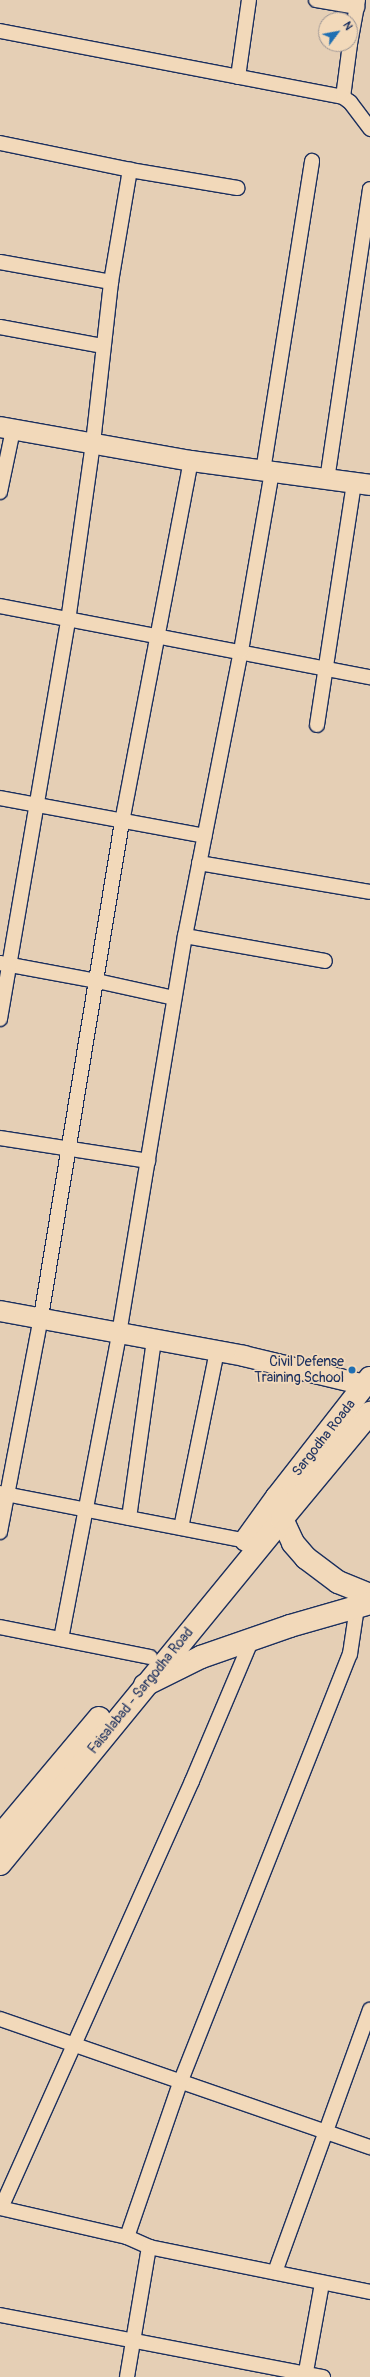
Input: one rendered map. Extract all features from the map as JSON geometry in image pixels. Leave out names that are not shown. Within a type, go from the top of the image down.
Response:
[{"type":"main road","name":"Sargodha Roada","points":[[277,1497],[367,1381]]},
{"type":"main road","name":"Faisalabad - Sargodha Road","points":[[0,1864],[145,1685],[370,1413]]},
{"type":"main road","points":[[277,1497],[282,1519],[293,1543],[306,1558],[366,1602]]},
{"type":"main road","name":"Faisalabad - Sargodha Road","points":[[0,1836],[246,1540],[277,1497]]},
{"type":"main road","points":[[145,1685],[201,1656],[366,1602]]},
{"type":"street","points":[[238,77],[249,0]]},
{"type":"street","points":[[316,0],[358,4]]},
{"type":"street","points":[[0,31],[343,97],[350,102],[370,129]]},
{"type":"street","points":[[343,97],[349,52]]},
{"type":"street","points":[[0,143],[130,170],[238,188]]},
{"type":"street","points":[[61,1640],[119,1334],[185,936],[241,651],[312,161]]},
{"type":"street","points":[[0,1019],[4,964],[37,804],[68,621],[93,443],[111,282],[130,170]]},
{"type":"street","points":[[327,480],[367,237],[370,189]]},
{"type":"street","points":[[0,262],[111,282]]},
{"type":"street","points":[[0,327],[103,346]]},
{"type":"street","points":[[0,492],[7,429],[190,460],[362,484],[317,725]]},
{"type":"street","points":[[0,1532],[4,1494],[41,1317],[122,822],[158,637],[190,460]]},
{"type":"street","points":[[0,606],[68,621],[241,651],[327,671],[370,677]]},
{"type":"street","points":[[0,798],[37,804],[122,822],[205,836]]},
{"type":"street","points":[[199,863],[370,892]]},
{"type":"street","points":[[185,936],[325,961]]},
{"type":"street","points":[[4,964],[97,981],[174,998]]},
{"type":"street","points":[[0,1138],[148,1161]]},
{"type":"street","points":[[0,1311],[41,1317],[119,1334],[218,1351],[367,1381]]},
{"type":"street","points":[[129,1518],[154,1340]]},
{"type":"street","points":[[181,1528],[218,1351]]},
{"type":"street","points":[[4,1494],[86,1511],[246,1540]]},
{"type":"street","points":[[128,2237],[180,2083],[350,1654],[366,1602]]},
{"type":"street","points":[[0,1627],[150,1657]]},
{"type":"street","points":[[252,1639],[192,1781],[0,2208],[128,2237],[149,2247],[370,2292]]},
{"type":"street","points":[[275,2272],[370,2010]]},
{"type":"street","points":[[0,2019],[180,2083],[370,2147]]},
{"type":"street","points":[[127,2377],[149,2247]]},
{"type":"street","points":[[305,2375],[322,2283]]},
{"type":"street","points":[[0,2315],[305,2375],[323,2377]]},
{"type":"place","name":"Civil Defense Training School","points":[[352,1370]]}]
